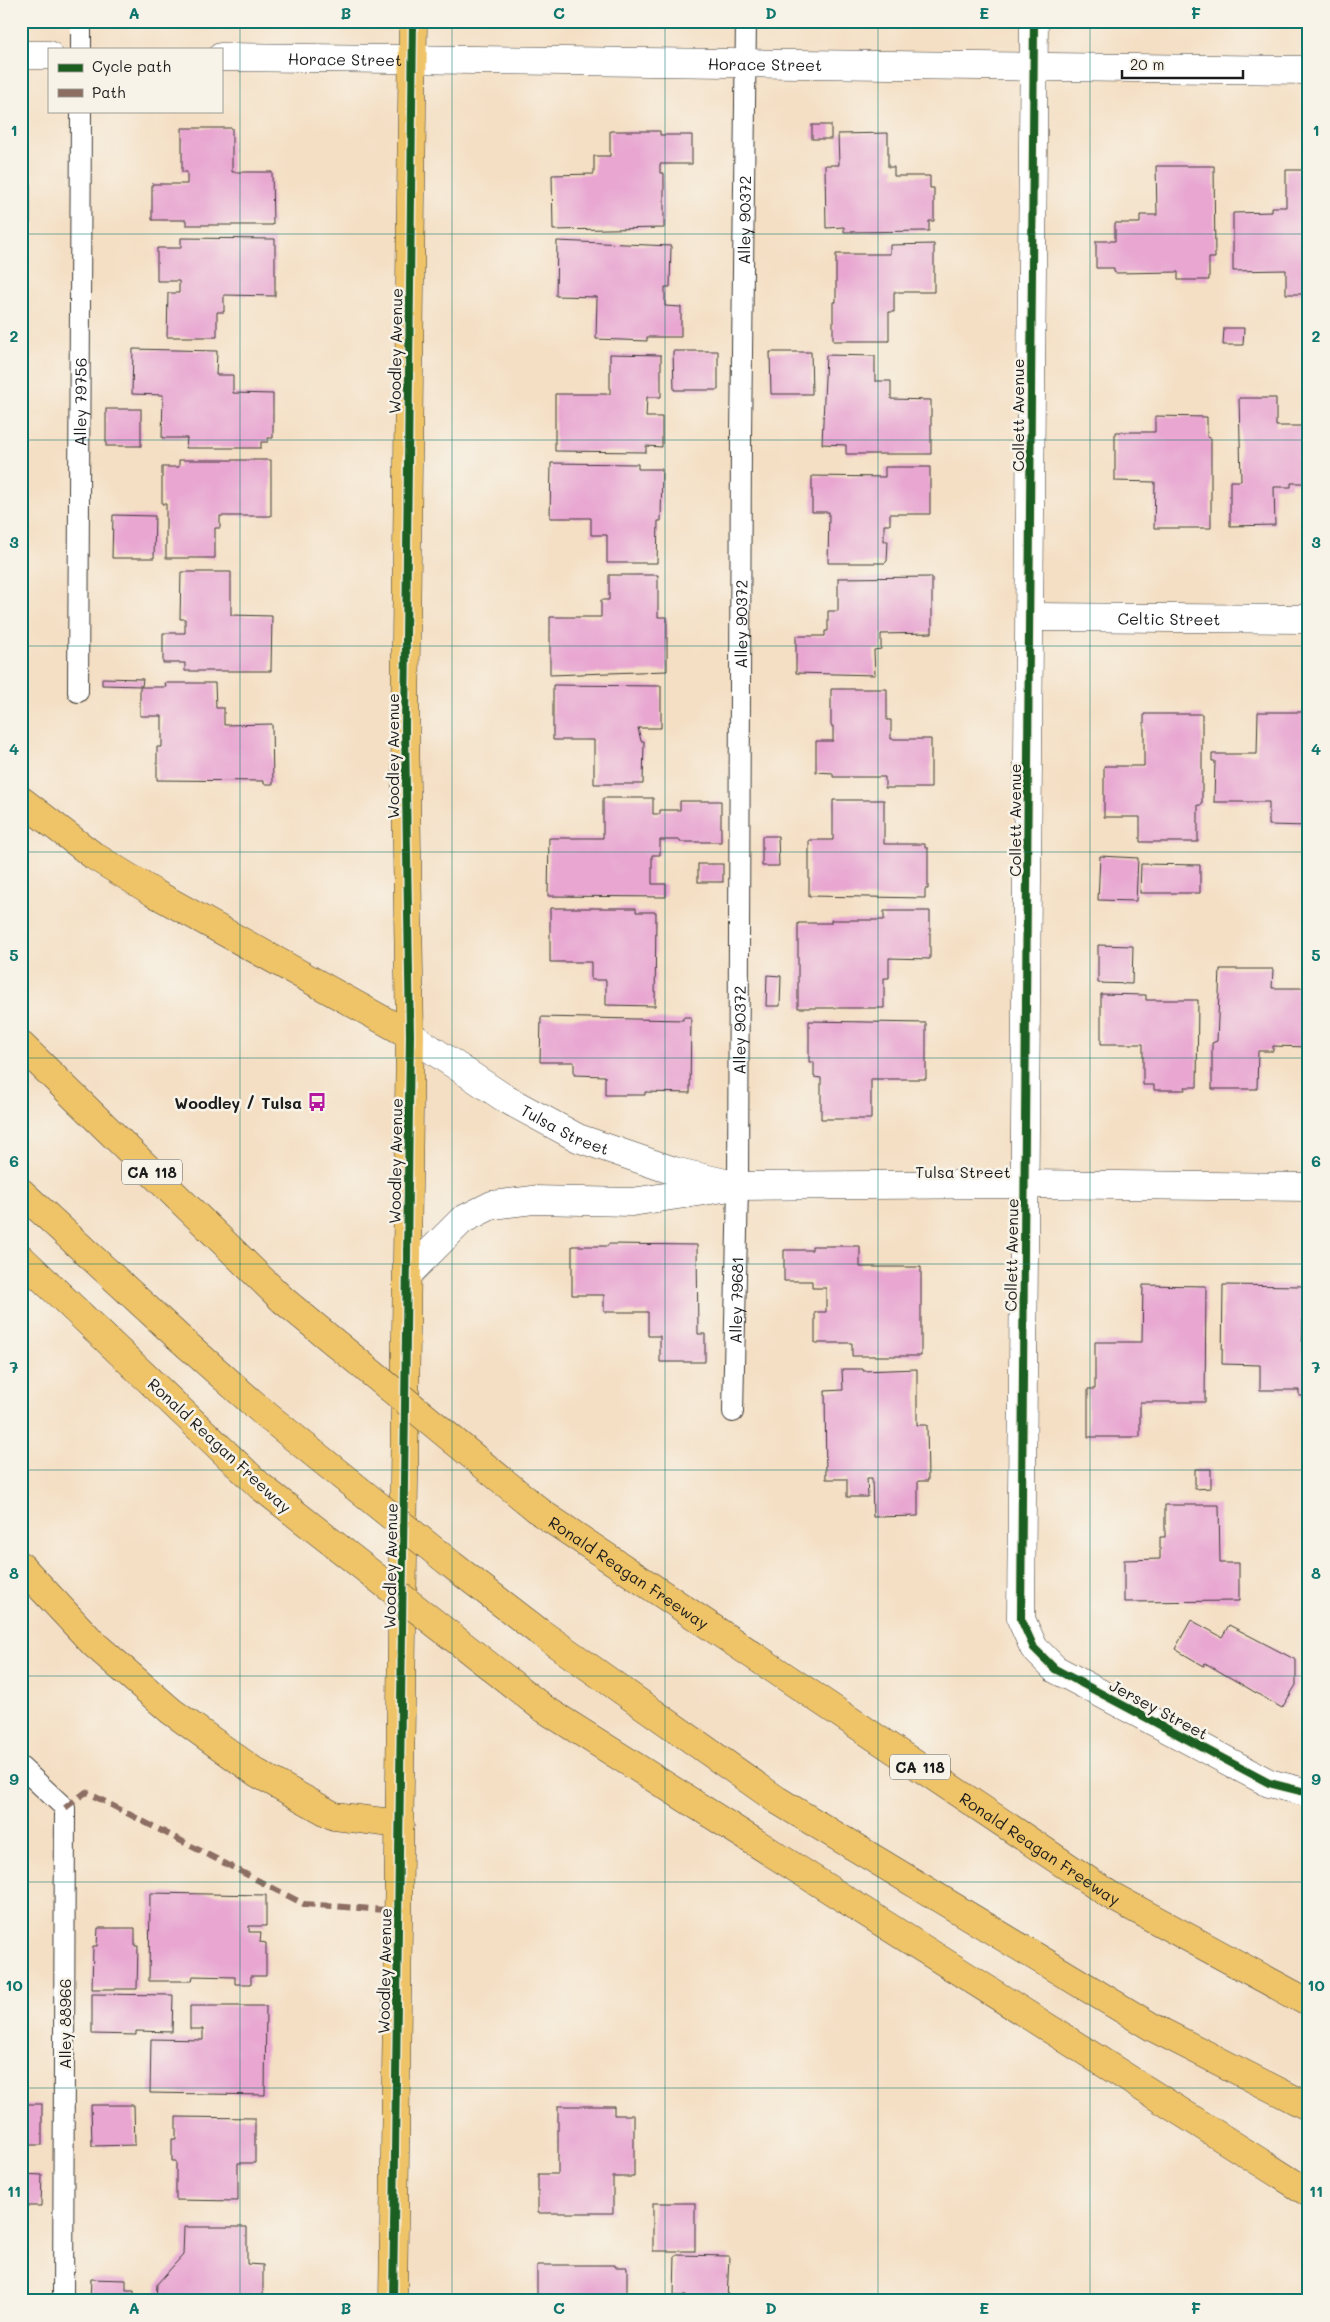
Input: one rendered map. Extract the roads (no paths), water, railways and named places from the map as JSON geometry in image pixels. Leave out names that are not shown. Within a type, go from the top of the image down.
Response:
[{"type":"main road","name":"Woodley Avenue","points":[[393,2301],[408,1274],[410,1036],[405,728],[413,21]]},
{"type":"main road","points":[[21,800],[94,856],[156,894],[410,1036]]},
{"type":"main road","name":"Ronald Reagan Freeway","points":[[21,1045],[283,1300],[543,1514],[1110,1895],[1309,2003]]},
{"type":"main road","points":[[21,1192],[177,1336],[265,1414],[452,1565],[538,1631],[777,1800],[1152,2027],[1309,2107]]},
{"type":"main road","name":"Ronald Reagan Freeway","points":[[21,1258],[260,1486],[543,1708],[1309,2193]]},
{"type":"main road","points":[[21,1566],[94,1644],[170,1711],[257,1773],[334,1816],[400,1824]]},
{"type":"street","name":"Collett Avenue","points":[[1021,1618],[1034,21]]},
{"type":"street","points":[[21,55],[48,55]]},
{"type":"street","name":"Horace Street","points":[[222,57],[1309,70]]},
{"type":"street","name":"Celtic Street","points":[[1030,617],[1309,619]]},
{"type":"street","name":"Tulsa Street","points":[[410,1036],[506,1099],[578,1138],[674,1171],[738,1186],[1025,1184],[1309,1187]]},
{"type":"street","points":[[408,1274],[462,1220],[492,1205],[533,1200],[632,1202],[738,1186]]},
{"type":"street","name":"Jersey Street","points":[[1021,1618],[1034,1648],[1055,1669],[1270,1783],[1309,1793]]},
{"type":"lane","points":[[81,21],[81,48]]},
{"type":"lane","name":"Alley 90372","points":[[738,1186],[741,446],[746,21]]},
{"type":"lane","name":"Alley 79756","points":[[78,692],[80,112]]},
{"type":"lane","name":"Alley 79681","points":[[733,1412],[738,1186]]},
{"type":"lane","name":"Alley 88966","points":[[21,1767],[65,1808],[63,2301]]},
{"type":"place","name":"Woodley / Tulsa","points":[[317,1102]]}]
